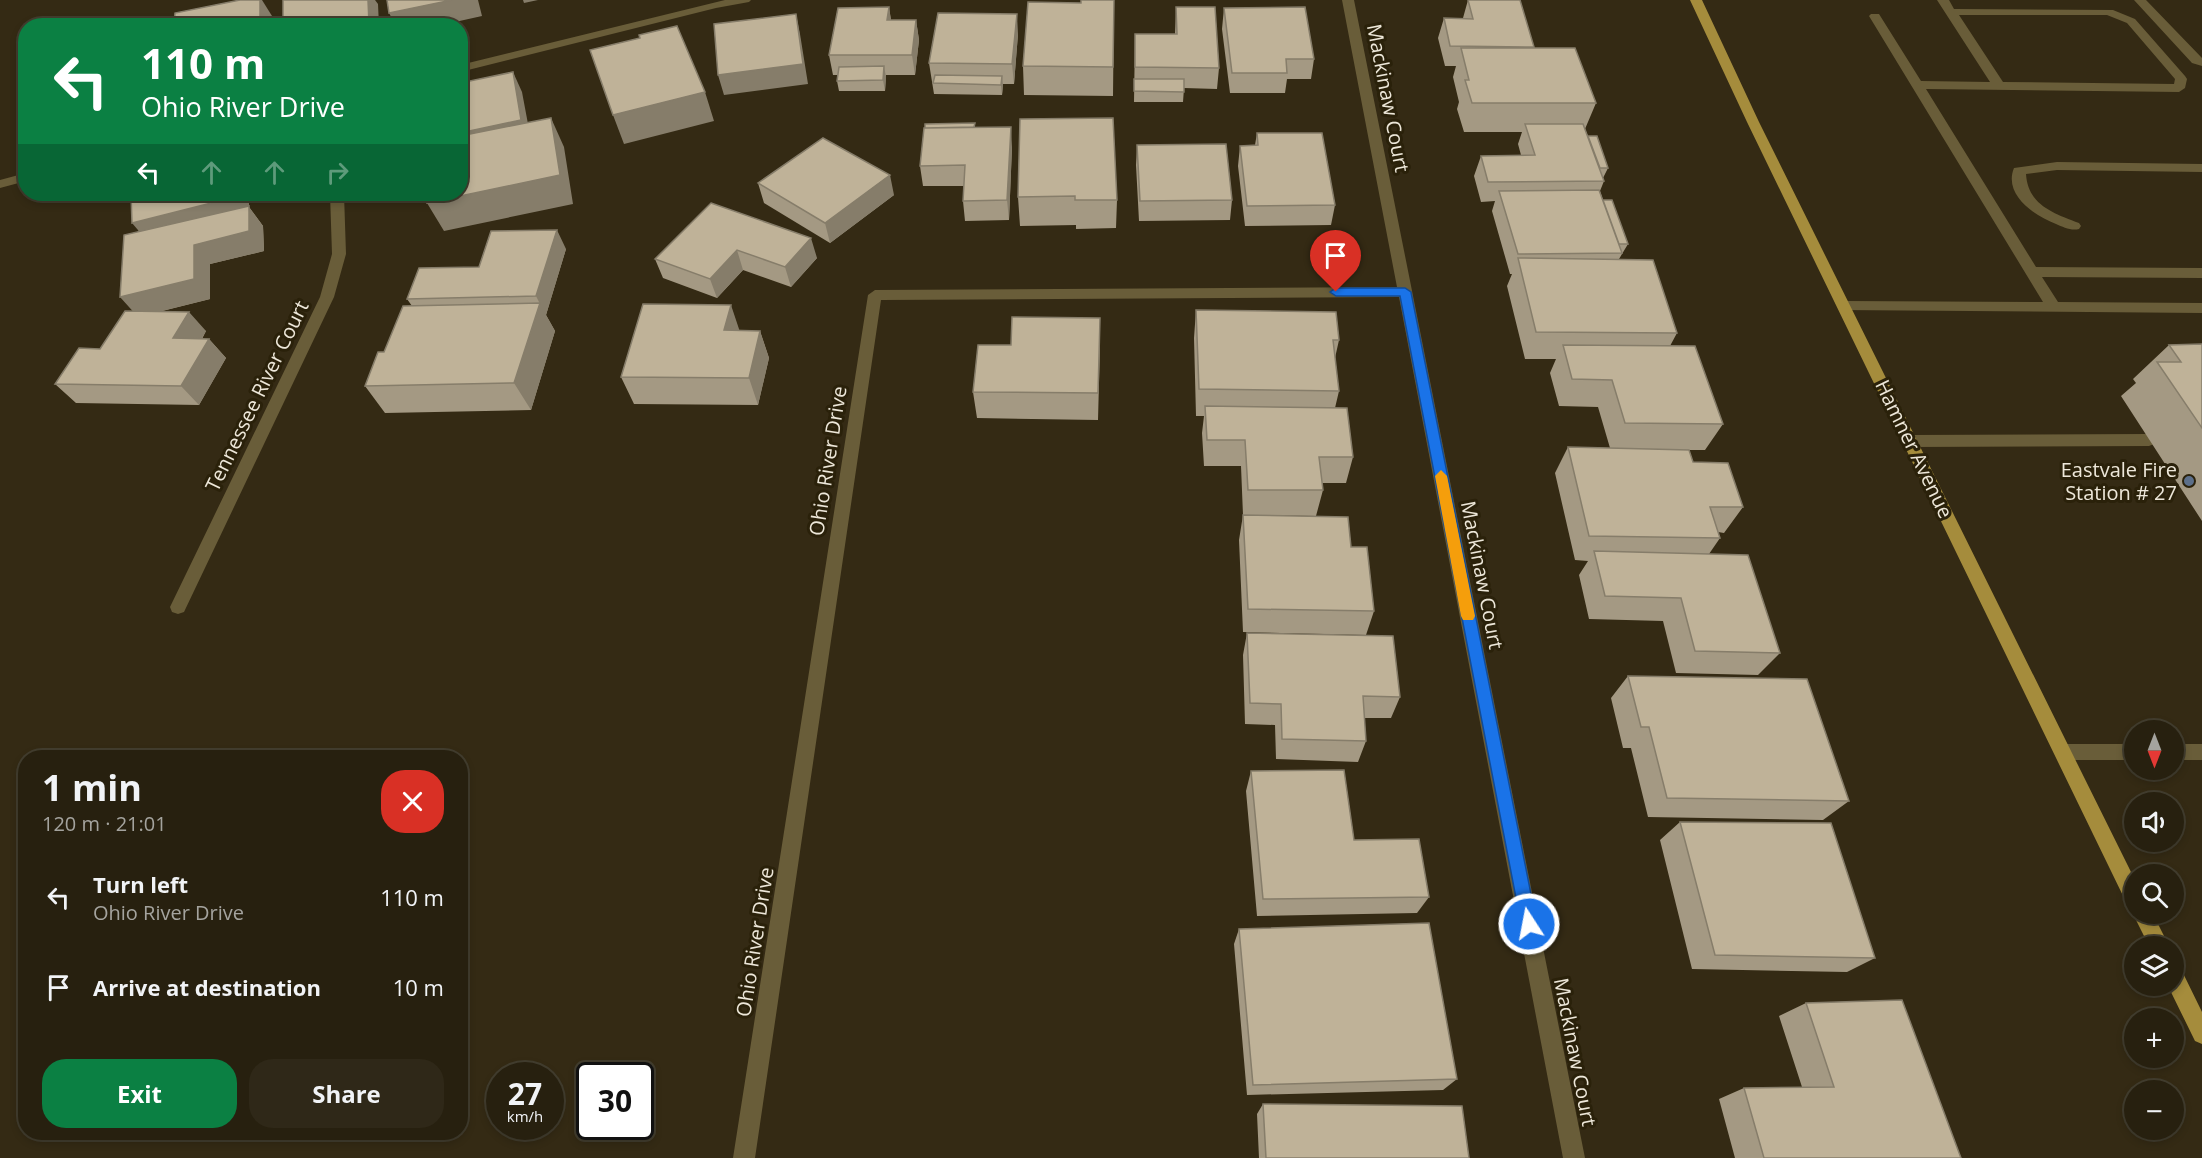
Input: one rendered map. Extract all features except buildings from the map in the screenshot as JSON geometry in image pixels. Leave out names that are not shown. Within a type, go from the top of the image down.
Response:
[{"type":"main road","name":"Hamner Avenue","points":[[1696,0],[2124,877]]},
{"type":"main road","points":[[2184,996],[2202,1034]]},
{"type":"street","points":[[468,67],[716,5],[745,0]]},
{"type":"street","name":"Mackinaw Court","points":[[1348,0],[1574,1158]]},
{"type":"street","points":[[1943,0],[1999,86]]},
{"type":"street","points":[[2140,0],[2196,60],[2202,62]]},
{"type":"street","points":[[1917,85],[2179,88],[2181,79],[2131,21],[2109,12],[1950,12]]},
{"type":"street","points":[[1875,16],[2054,308]]},
{"type":"street","points":[[2074,226],[2047,216],[2025,199],[2018,188],[2019,171],[2057,166],[2202,168]]},
{"type":"street","points":[[0,184],[18,179]]},
{"type":"street","name":"Tennessee River Court","points":[[178,607],[327,297],[339,254],[337,201]]},
{"type":"street","points":[[2032,272],[2202,273]]},
{"type":"street","name":"Ohio River Drive","points":[[744,1158],[874,295],[1405,292]]},
{"type":"street","points":[[1844,306],[2202,308]]},
{"type":"street","points":[[1910,441],[2150,440]]},
{"type":"street","points":[[2063,752],[2124,752]]},
{"type":"street","points":[[2184,752],[2202,752]]},
{"type":"slow traffic","points":[[1441,476],[1468,616]]},
{"type":"place","name":"Eastvale Fire Station # 27","points":[[2189,481]]},
{"type":"route","points":[[1336,292],[1405,292],[1529,924]]}]
